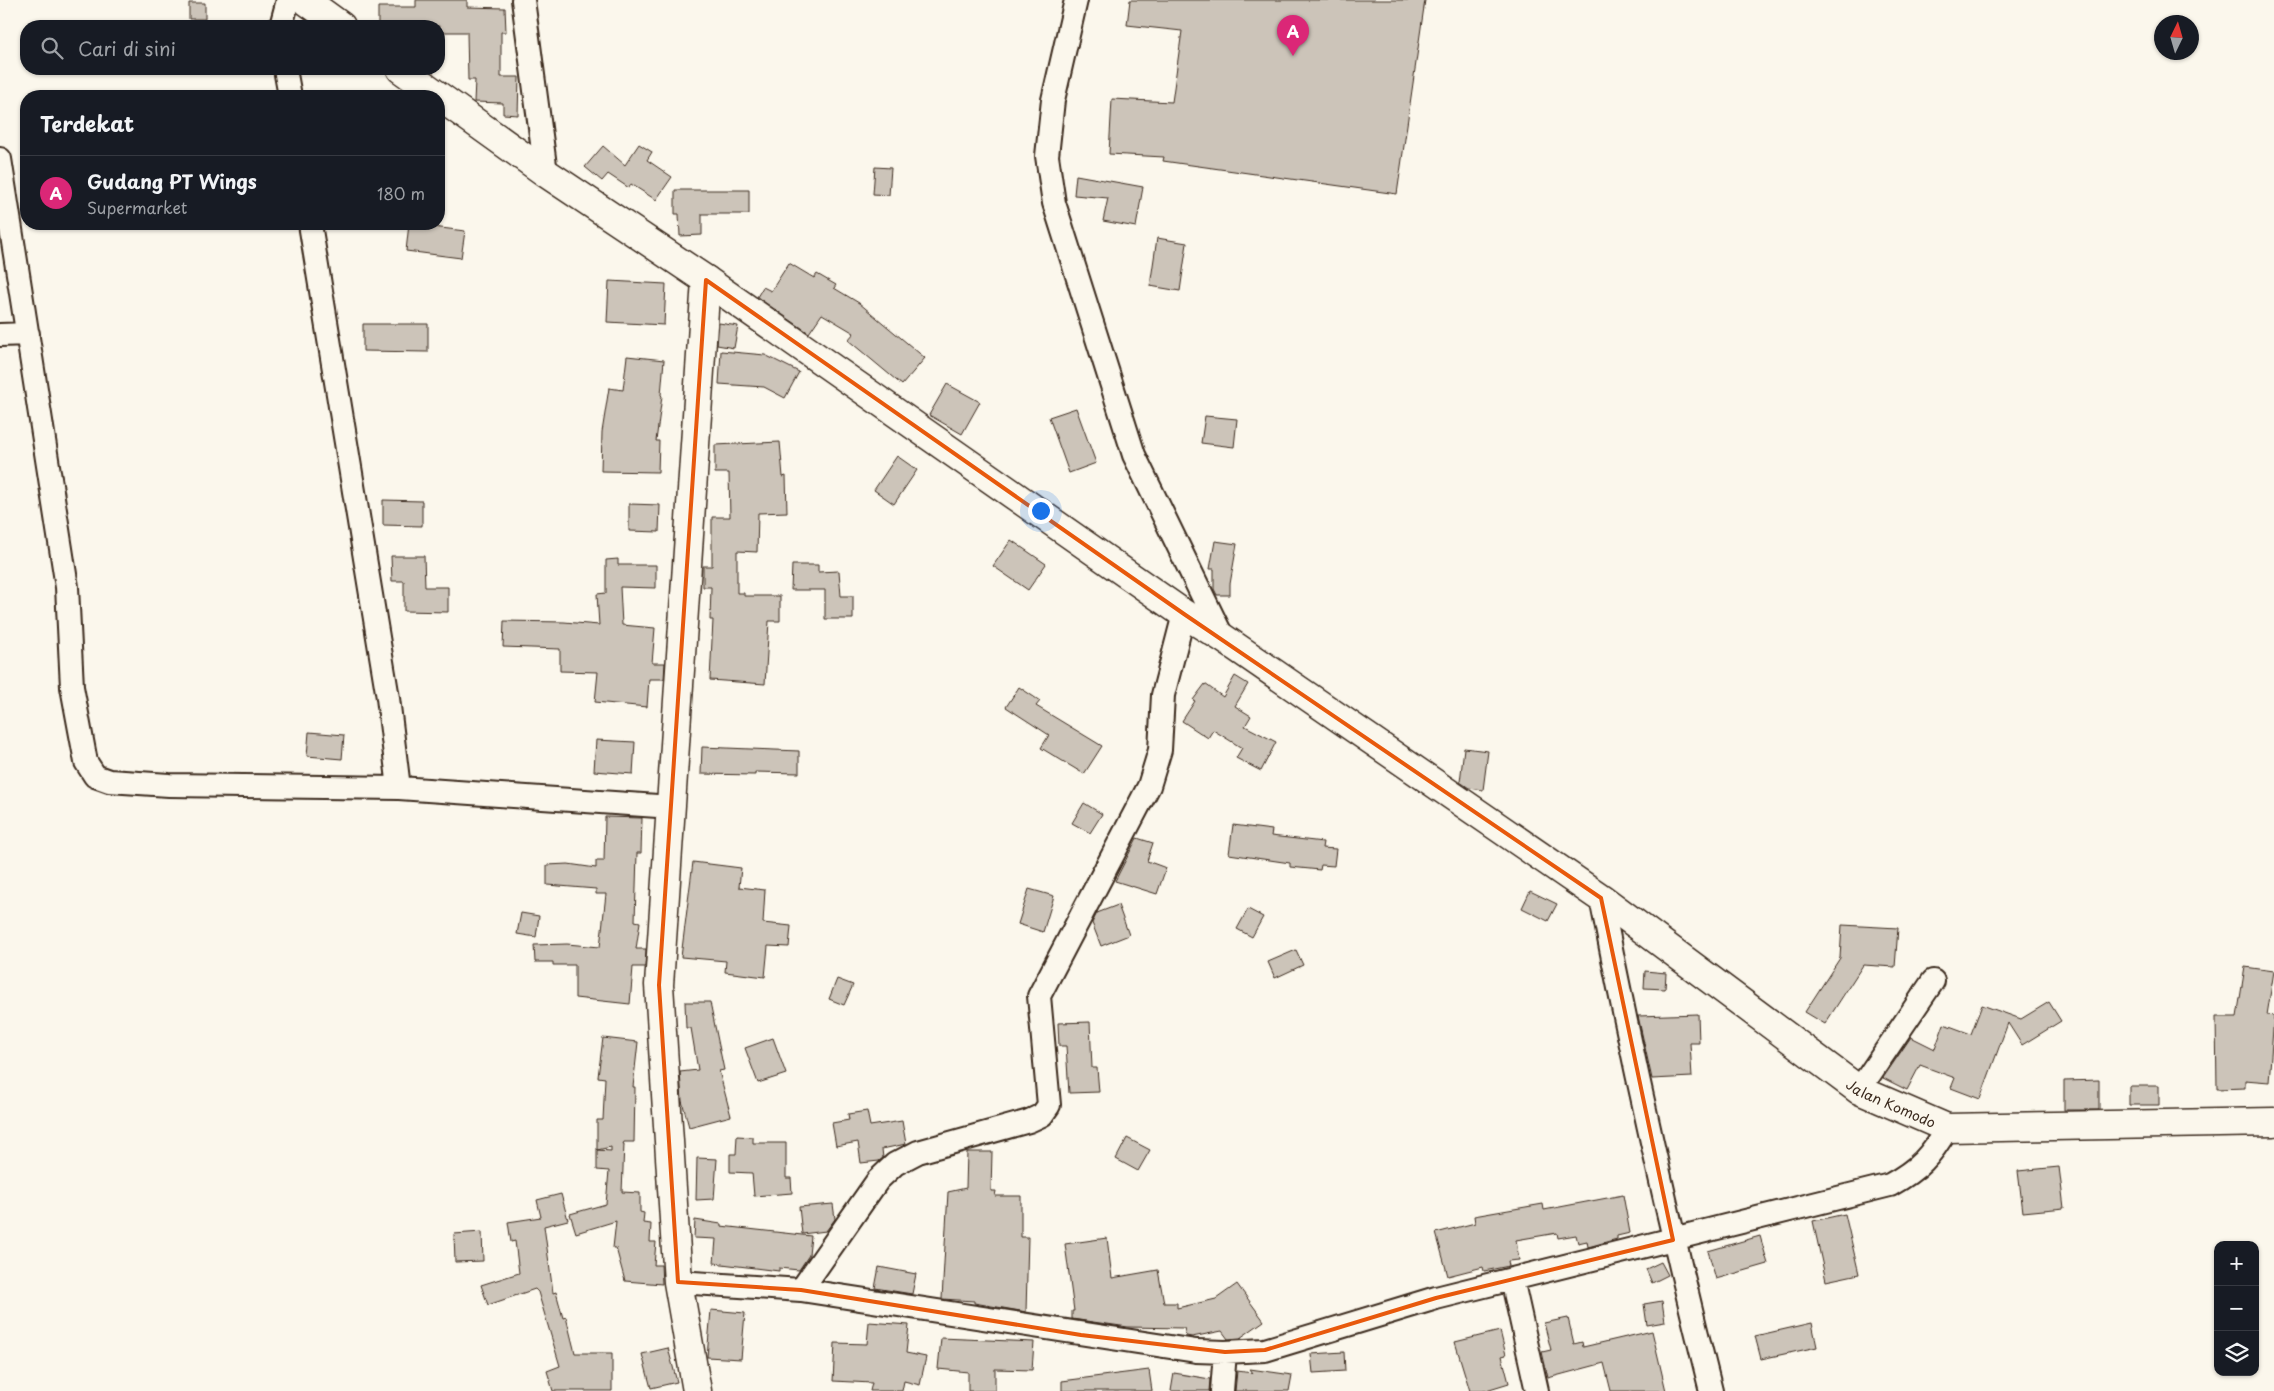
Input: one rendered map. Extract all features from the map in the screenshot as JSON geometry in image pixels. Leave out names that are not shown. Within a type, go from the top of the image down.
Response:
[{"type":"main road","points":[[305,0],[333,20]]},
{"type":"main road","name":"Jalan Komodo","points":[[408,75],[429,90]]},
{"type":"main road","name":"Jalan Komodo","points":[[445,101],[546,173],[706,280],[1184,614],[1223,638],[1601,898],[1859,1090],[1948,1128],[2274,1122]]},
{"type":"main road","points":[[697,1391],[678,1282],[659,985],[706,280]]},
{"type":"street","points":[[283,20],[288,0]]},
{"type":"street","points":[[523,0],[546,173]]},
{"type":"street","points":[[1076,0],[1053,100],[1047,156],[1054,203],[1134,455],[1223,638]]},
{"type":"street","points":[[286,75],[289,90]]},
{"type":"street","points":[[0,159],[67,587],[72,687],[86,762],[95,776],[109,781],[169,785],[399,788],[672,807]]},
{"type":"street","points":[[311,230],[388,698],[399,788]]},
{"type":"street","points":[[0,335],[28,334]]},
{"type":"street","points":[[801,1290],[878,1180],[895,1164],[918,1152],[1029,1120],[1042,1115],[1049,1105],[1040,996],[1149,786],[1160,750],[1163,695],[1184,614]]},
{"type":"street","points":[[1601,898],[1633,1061],[1673,1240],[1711,1391]]},
{"type":"street","points":[[1859,1090],[1933,981]]},
{"type":"street","points":[[678,1282],[801,1290],[1196,1351],[1265,1350],[1436,1298],[1890,1185],[1919,1167],[1932,1153],[1948,1128]]},
{"type":"street","points":[[1512,1280],[1538,1391]]},
{"type":"street","points":[[1222,1391],[1225,1352]]},
{"type":"highlighted area","points":[[706,280],[1184,614],[1601,898],[1673,1240],[1436,1298],[1265,1350],[1225,1352],[1081,1335],[801,1290],[678,1282],[659,985]]},
{"type":"building","points":[[416,0],[467,0],[467,7],[505,8],[506,32],[501,32],[501,77],[519,77],[518,115],[503,114],[503,103],[474,102],[475,80],[468,80],[467,32],[445,32],[445,20],[378,20],[378,7],[416,7]]},
{"type":"building","points":[[1130,0],[1425,0],[1397,194],[1163,161],[1164,157],[1109,154],[1112,99],[1172,102],[1182,31],[1127,25]]},
{"type":"building","points":[[189,3],[205,3],[205,19],[189,19]]},
{"type":"building","points":[[639,144],[652,152],[647,160],[672,177],[656,200],[631,184],[629,188],[608,174],[602,181],[585,167],[603,146],[625,165]]},
{"type":"building","points":[[875,167],[891,168],[889,195],[873,194]]},
{"type":"building","points":[[1076,175],[1143,187],[1136,227],[1103,221],[1108,198],[1074,195]]},
{"type":"building","points":[[675,190],[749,190],[749,214],[702,214],[702,235],[680,236],[679,214],[675,214]]},
{"type":"building","points":[[445,228],[465,231],[461,258],[406,251],[408,230]]},
{"type":"building","points":[[1157,238],[1187,243],[1180,291],[1150,286]]},
{"type":"building","points":[[789,263],[814,278],[817,274],[836,285],[834,288],[859,303],[925,358],[902,385],[848,340],[854,333],[822,314],[809,333],[757,297],[763,287],[771,291]]},
{"type":"building","points":[[609,281],[666,284],[664,325],[607,322]]},
{"type":"building","points":[[719,323],[738,326],[734,348],[717,345]]},
{"type":"building","points":[[363,324],[428,324],[428,352],[363,351]]},
{"type":"building","points":[[721,351],[765,355],[799,372],[785,398],[764,387],[719,384]]},
{"type":"building","points":[[627,356],[664,360],[662,396],[656,441],[659,441],[658,472],[601,471],[602,432],[609,388],[623,390]]},
{"type":"building","points":[[947,384],[980,402],[962,434],[929,415]]},
{"type":"building","points":[[1076,408],[1096,463],[1069,473],[1049,417]]},
{"type":"building","points":[[1205,416],[1237,419],[1234,447],[1201,443]]},
{"type":"building","points":[[780,442],[783,477],[786,476],[787,512],[758,513],[757,552],[737,551],[737,593],[744,593],[744,596],[780,596],[780,621],[769,621],[765,684],[710,680],[713,620],[710,620],[711,587],[703,587],[703,566],[712,566],[712,517],[730,517],[729,473],[715,473],[715,445]]},
{"type":"building","points":[[897,456],[917,470],[894,504],[874,490]]},
{"type":"building","points":[[383,500],[422,501],[422,526],[383,525]]},
{"type":"building","points":[[629,504],[660,505],[659,532],[629,531]]},
{"type":"building","points":[[1011,540],[1046,564],[1028,590],[993,566]]},
{"type":"building","points":[[1215,541],[1237,544],[1230,595],[1217,595],[1214,589],[1214,569],[1210,569]]},
{"type":"building","points":[[391,556],[424,556],[425,587],[448,587],[448,612],[404,611],[404,581],[392,581]]},
{"type":"building","points":[[618,559],[618,565],[656,565],[656,588],[620,587],[622,625],[655,628],[652,663],[665,663],[664,679],[649,679],[647,707],[595,702],[598,672],[560,671],[560,649],[503,647],[504,621],[564,622],[599,625],[597,594],[606,593],[606,560]]},
{"type":"building","points":[[792,565],[818,565],[818,572],[839,571],[841,596],[853,596],[853,619],[825,619],[825,590],[791,590]]},
{"type":"building","points":[[1235,676],[1248,684],[1235,706],[1251,716],[1245,726],[1276,742],[1261,771],[1236,758],[1242,748],[1213,730],[1208,738],[1182,721],[1195,701],[1193,700],[1205,684],[1223,697]]},
{"type":"building","points":[[1019,687],[1040,701],[1036,706],[1102,746],[1084,774],[1041,748],[1049,735],[1006,707]]},
{"type":"building","points":[[309,732],[344,735],[342,759],[307,756]]},
{"type":"building","points":[[596,740],[635,742],[633,774],[594,771]]},
{"type":"building","points":[[702,747],[799,751],[799,773],[755,772],[755,775],[701,774]]},
{"type":"building","points":[[1464,748],[1488,751],[1483,790],[1469,788],[1460,782]]},
{"type":"building","points":[[1084,803],[1102,814],[1090,833],[1072,823]]},
{"type":"building","points":[[605,817],[642,818],[641,853],[637,853],[635,921],[640,922],[636,949],[646,949],[645,967],[633,967],[630,1004],[575,998],[575,965],[553,965],[553,962],[535,962],[534,945],[567,944],[600,947],[606,894],[596,894],[596,889],[547,885],[547,865],[568,864],[596,868],[596,861],[604,861]]},
{"type":"building","points":[[1233,825],[1272,830],[1271,836],[1323,842],[1322,848],[1336,849],[1334,866],[1321,865],[1320,870],[1290,867],[1290,863],[1229,854]]},
{"type":"building","points":[[1137,838],[1153,843],[1147,861],[1166,868],[1157,894],[1115,881]]},
{"type":"building","points":[[693,862],[741,868],[739,887],[765,890],[763,923],[791,926],[789,947],[768,946],[765,977],[725,972],[726,961],[681,957]]},
{"type":"building","points":[[1029,889],[1054,896],[1043,932],[1018,924]]},
{"type":"building","points":[[1530,891],[1557,904],[1548,921],[1522,908]]},
{"type":"building","points":[[1118,905],[1129,935],[1101,946],[1092,923],[1097,913]]},
{"type":"building","points":[[1248,909],[1263,917],[1252,937],[1237,929]]},
{"type":"building","points":[[521,913],[539,916],[536,937],[517,934]]},
{"type":"building","points":[[1842,925],[1898,928],[1895,967],[1863,965],[1825,1024],[1805,1012],[1840,958]]},
{"type":"building","points":[[1296,950],[1303,965],[1275,978],[1268,962]]},
{"type":"building","points":[[2245,967],[2274,971],[2267,1015],[2274,1016],[2269,1082],[2245,1080],[2245,1088],[2217,1089],[2216,1017],[2237,1017]]},
{"type":"building","points":[[1645,971],[1666,973],[1665,989],[1644,988]]},
{"type":"building","points":[[837,979],[853,985],[844,1005],[829,999]]},
{"type":"building","points":[[685,1002],[710,1002],[724,1070],[719,1071],[731,1116],[689,1127],[682,1101],[680,1072],[698,1070],[691,1028],[686,1028]]},
{"type":"building","points":[[2049,1002],[2061,1021],[2022,1045],[2008,1023],[1980,1099],[1951,1088],[1955,1078],[1920,1065],[1907,1090],[1883,1078],[1911,1037],[1935,1049],[1944,1024],[1971,1034],[1982,1005],[2021,1019]]},
{"type":"building","points":[[1698,1014],[1699,1043],[1690,1043],[1692,1077],[1652,1079],[1638,1016]]},
{"type":"building","points":[[1090,1022],[1092,1068],[1097,1068],[1099,1092],[1069,1093],[1066,1046],[1059,1046],[1058,1023]]},
{"type":"building","points":[[603,1038],[638,1042],[633,1087],[635,1087],[634,1142],[624,1142],[623,1144],[622,1192],[640,1193],[640,1212],[644,1213],[643,1223],[651,1224],[650,1242],[656,1242],[654,1265],[661,1265],[662,1284],[625,1281],[616,1248],[613,1248],[616,1221],[576,1233],[570,1214],[606,1204],[609,1171],[597,1170],[597,1120],[603,1120],[605,1078],[598,1077]],"holes":[[[611,1147],[611,1151],[597,1150]]]},
{"type":"building","points":[[773,1038],[786,1074],[758,1083],[745,1048]]},
{"type":"building","points":[[2099,1080],[2099,1110],[2064,1110],[2064,1081]]},
{"type":"building","points":[[2129,1086],[2159,1086],[2159,1105],[2129,1105]]},
{"type":"building","points":[[867,1111],[870,1126],[902,1121],[906,1144],[882,1149],[883,1158],[879,1161],[861,1163],[858,1142],[836,1146],[832,1123],[849,1120],[848,1114]]},
{"type":"building","points":[[737,1136],[753,1137],[753,1143],[786,1143],[786,1178],[791,1178],[792,1193],[754,1196],[752,1173],[730,1172],[730,1154],[736,1154]]},
{"type":"building","points":[[1127,1138],[1150,1150],[1138,1171],[1116,1159]]},
{"type":"building","points":[[967,1152],[992,1152],[991,1191],[996,1191],[995,1196],[1021,1196],[1021,1237],[1028,1237],[1026,1312],[974,1303],[974,1301],[942,1299],[948,1192],[966,1188]]},
{"type":"building","points":[[697,1158],[717,1159],[714,1199],[696,1200]]},
{"type":"building","points":[[2059,1167],[2064,1208],[2023,1212],[2018,1171]]},
{"type":"building","points":[[561,1194],[568,1220],[544,1226],[553,1293],[556,1292],[563,1318],[566,1317],[575,1353],[612,1353],[612,1391],[553,1391],[547,1371],[560,1366],[538,1292],[535,1289],[488,1305],[481,1285],[519,1273],[515,1241],[511,1242],[508,1222],[541,1217],[537,1200]]},
{"type":"building","points":[[1623,1195],[1630,1233],[1617,1236],[1617,1239],[1588,1247],[1587,1241],[1578,1243],[1576,1235],[1558,1238],[1557,1233],[1516,1240],[1519,1260],[1508,1261],[1509,1266],[1484,1271],[1483,1267],[1448,1276],[1436,1233],[1475,1223],[1474,1216],[1543,1204],[1544,1210]]},
{"type":"building","points":[[833,1204],[835,1219],[826,1231],[802,1234],[799,1207]]},
{"type":"building","points":[[1845,1214],[1859,1274],[1826,1281],[1813,1221]]},
{"type":"building","points":[[695,1220],[721,1224],[721,1226],[811,1236],[809,1255],[799,1270],[779,1268],[779,1271],[714,1263],[716,1239],[694,1238]]},
{"type":"building","points":[[482,1232],[483,1261],[455,1262],[454,1234]]},
{"type":"building","points":[[1760,1236],[1768,1264],[1716,1279],[1708,1251]]},
{"type":"building","points":[[1107,1238],[1112,1278],[1158,1270],[1164,1303],[1177,1303],[1177,1308],[1216,1299],[1237,1284],[1264,1321],[1240,1338],[1228,1339],[1222,1331],[1192,1337],[1186,1336],[1184,1328],[1128,1327],[1072,1319],[1072,1311],[1074,1311],[1065,1244]]},
{"type":"building","points":[[1661,1262],[1668,1275],[1652,1283],[1646,1269]]},
{"type":"building","points":[[879,1267],[916,1274],[912,1294],[875,1288]]},
{"type":"building","points":[[1662,1301],[1665,1322],[1647,1325],[1644,1304]]},
{"type":"building","points":[[711,1310],[745,1313],[741,1359],[707,1357]]},
{"type":"building","points":[[1568,1318],[1574,1344],[1582,1342],[1583,1347],[1652,1331],[1666,1391],[1611,1391],[1604,1363],[1548,1378],[1542,1352],[1551,1350],[1544,1323]]},
{"type":"building","points":[[869,1322],[909,1325],[906,1353],[926,1357],[920,1385],[904,1381],[902,1391],[870,1391],[872,1383],[833,1381],[835,1343],[867,1344]]},
{"type":"building","points":[[1812,1323],[1817,1347],[1761,1359],[1755,1336]]},
{"type":"building","points":[[1500,1331],[1506,1355],[1502,1356],[1509,1383],[1483,1391],[1470,1391],[1455,1342]]},
{"type":"building","points":[[941,1338],[1034,1342],[1032,1370],[995,1369],[995,1391],[968,1391],[968,1372],[938,1369]]},
{"type":"building","points":[[668,1348],[677,1382],[651,1388],[642,1354]]},
{"type":"building","points":[[1344,1352],[1345,1371],[1313,1373],[1311,1354]]},
{"type":"building","points":[[1250,1369],[1292,1375],[1289,1391],[1235,1391],[1237,1371],[1253,1373]]},
{"type":"building","points":[[1149,1370],[1152,1391],[1062,1391],[1062,1381]]},
{"type":"building","points":[[1174,1373],[1210,1379],[1209,1391],[1171,1391]]},
{"type":"place","name":"Gudang PT Wings","points":[[1293,56]]}]
